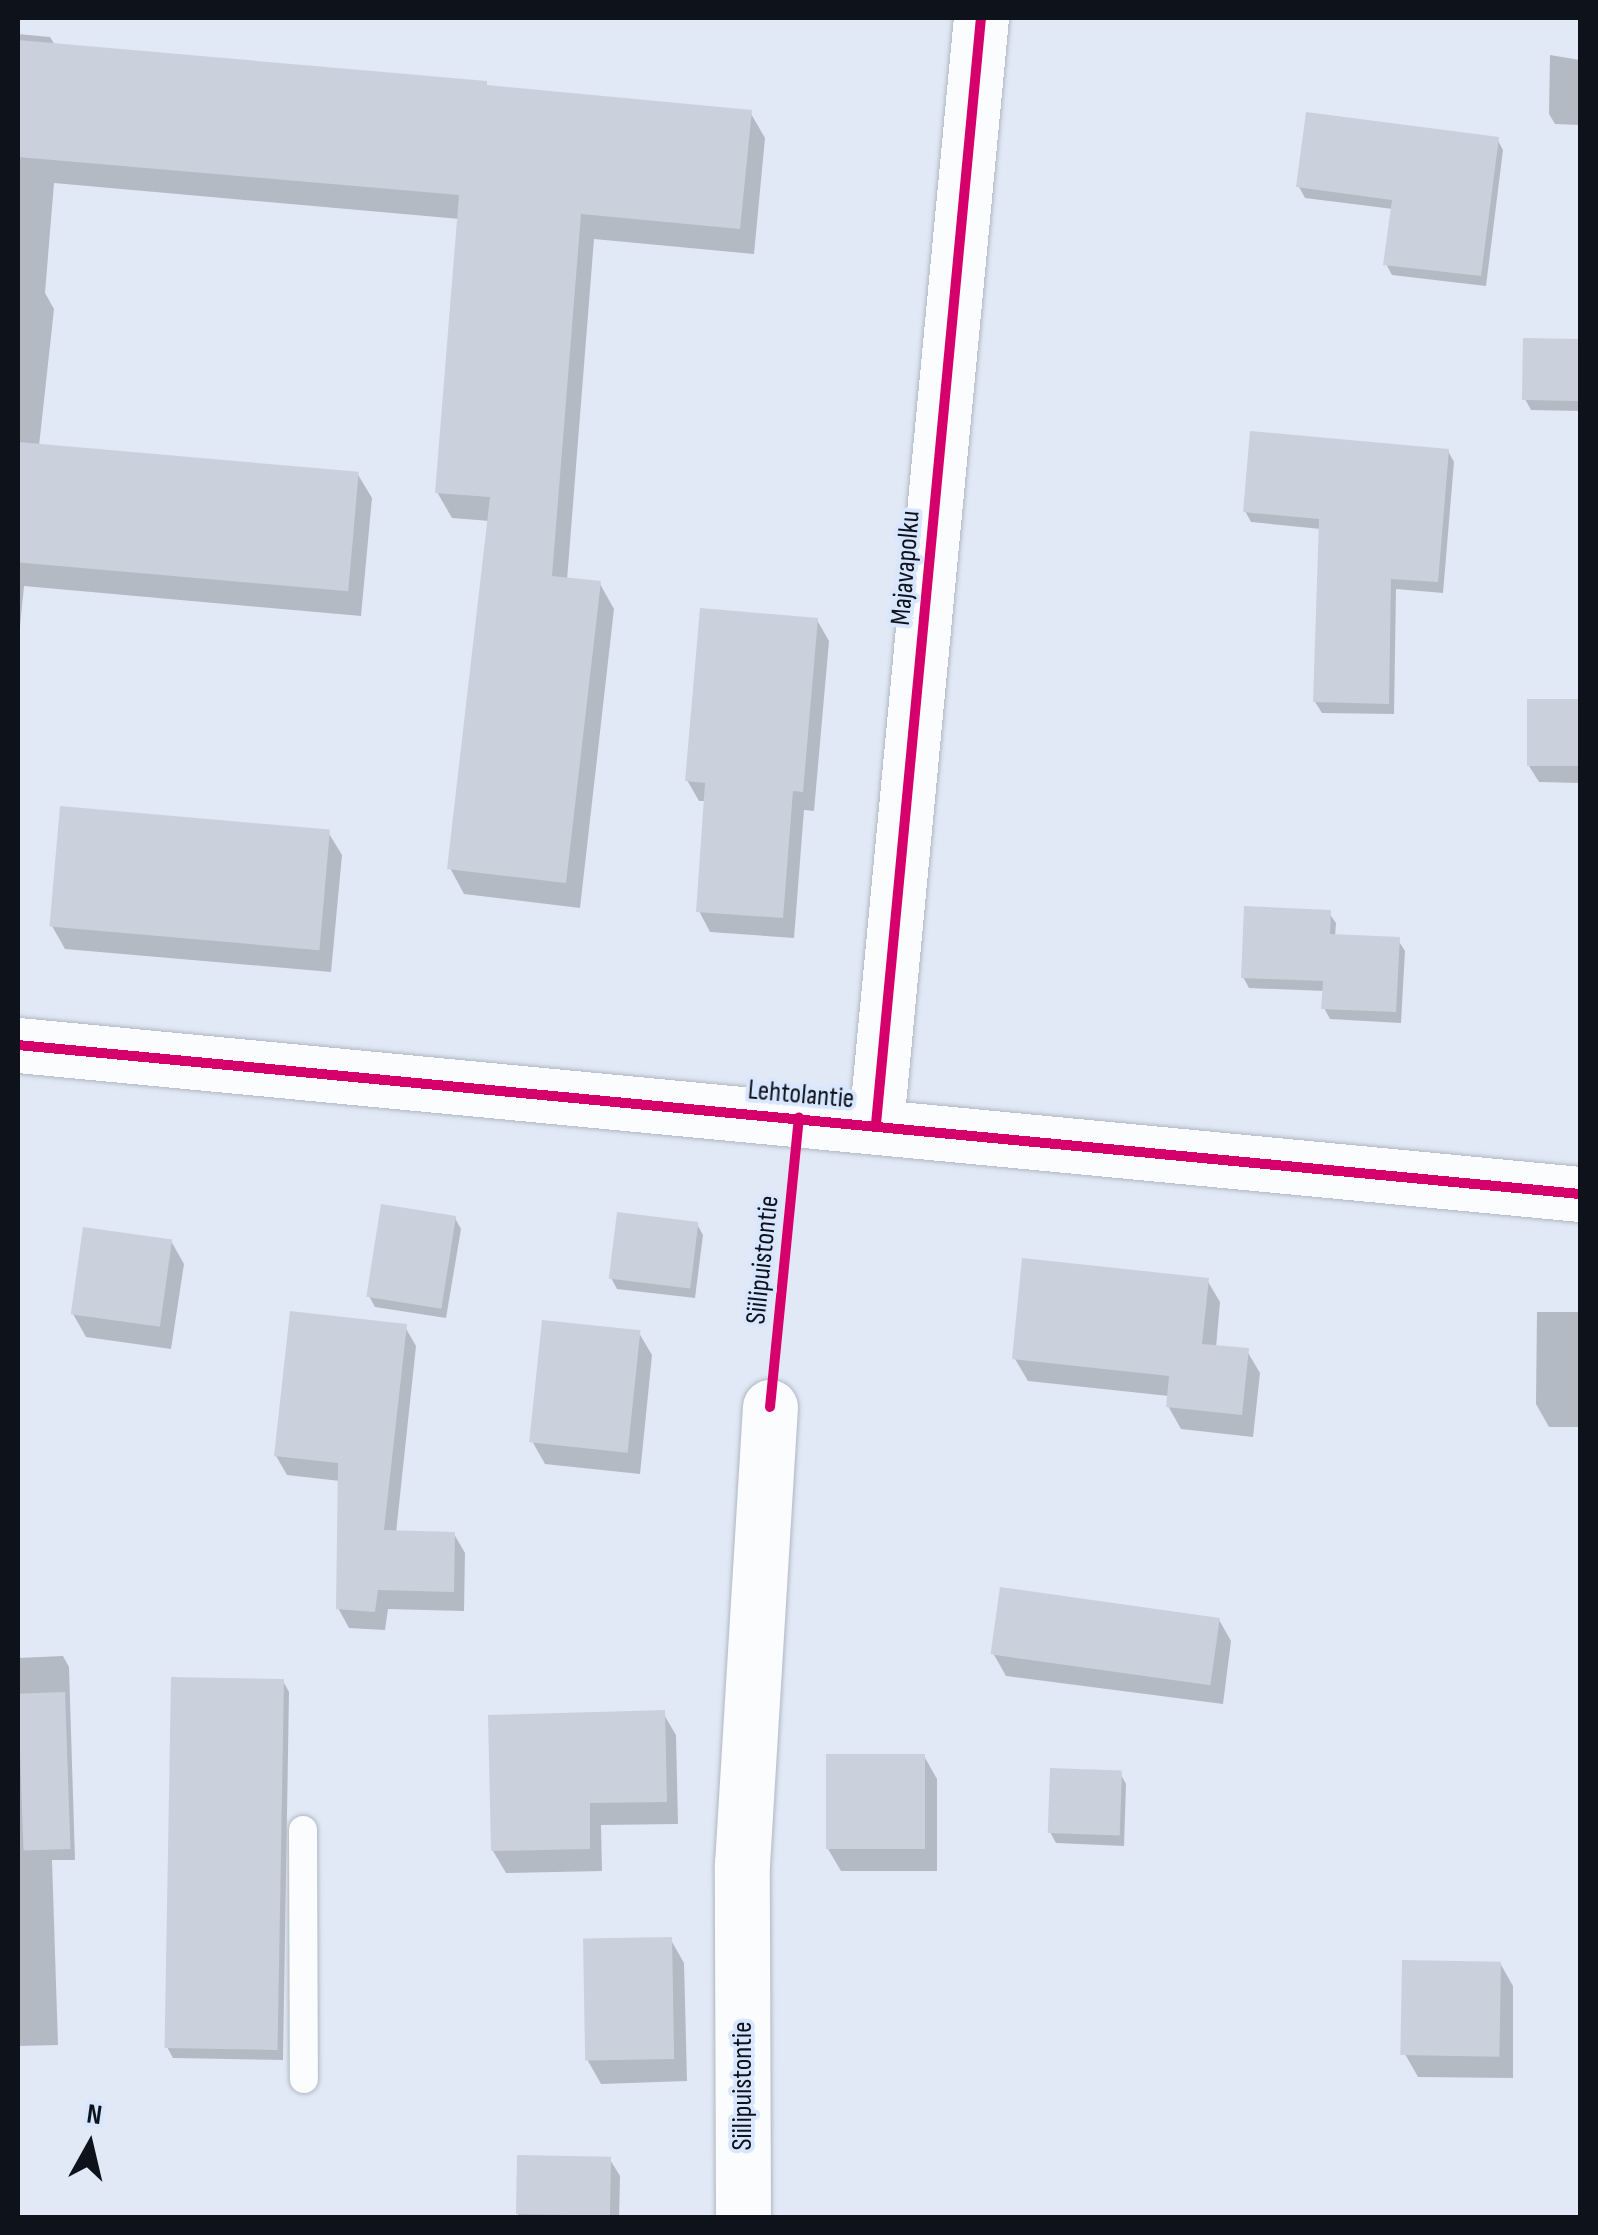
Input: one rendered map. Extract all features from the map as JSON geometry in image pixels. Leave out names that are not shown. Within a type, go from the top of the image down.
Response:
[{"type":"street","name":"Majavapolku","points":[[876,1124],[969,19]]},
{"type":"street","name":"Lehtolantie","points":[[18,1045],[1580,1194]]},
{"type":"street","name":"Siilipuistontie","points":[[743,2218],[742,1864],[770,1407]]},
{"type":"lane","points":[[303,1830],[304,2079]]},
{"type":"building","points":[[18,40],[487,81],[487,85],[752,110],[740,229],[581,214],[552,576],[601,581],[566,883],[447,869],[490,497],[435,493],[459,195],[18,157]]},
{"type":"building","points":[[1306,112],[1499,137],[1481,276],[1383,265],[1392,200],[1296,187]]},
{"type":"building","points":[[1523,338],[1580,339],[1579,401],[1522,400]]},
{"type":"building","points":[[1250,431],[1449,449],[1438,582],[1391,579],[1389,704],[1313,702],[1319,519],[1243,512]]},
{"type":"building","points":[[18,442],[359,472],[348,591],[18,562]]},
{"type":"building","points":[[700,608],[818,618],[803,792],[793,791],[783,918],[696,912],[705,783],[685,781]]},
{"type":"building","points":[[1527,699],[1580,699],[1580,766],[1527,766]]},
{"type":"building","points":[[60,806],[330,830],[319,950],[49,927]]},
{"type":"building","points":[[1244,906],[1331,910],[1330,934],[1400,937],[1396,1012],[1321,1009],[1323,981],[1241,978]]},
{"type":"building","points":[[381,1204],[456,1216],[441,1309],[366,1297]]},
{"type":"building","points":[[617,1212],[698,1222],[690,1288],[609,1279]]},
{"type":"building","points":[[83,1227],[172,1240],[160,1327],[71,1314]]},
{"type":"building","points":[[1022,1258],[1209,1278],[1202,1344],[1249,1348],[1242,1415],[1166,1407],[1169,1376],[1012,1359]]},
{"type":"building","points":[[290,1311],[407,1324],[384,1530],[455,1532],[454,1592],[378,1590],[375,1612],[336,1609],[338,1463],[274,1456]]},
{"type":"building","points":[[542,1320],[640,1330],[628,1453],[529,1442]]},
{"type":"building","points":[[1000,1587],[1220,1618],[1210,1685],[991,1654]]},
{"type":"building","points":[[171,1677],[284,1679],[278,2050],[165,2048]]},
{"type":"building","points":[[65,1692],[70,1849],[24,1851],[18,1694]]},
{"type":"building","points":[[665,1710],[667,1802],[590,1803],[590,1849],[491,1851],[488,1715]]},
{"type":"building","points":[[826,1754],[925,1754],[925,1849],[826,1849]]},
{"type":"building","points":[[1050,1768],[1122,1771],[1120,1835],[1048,1833]]},
{"type":"building","points":[[672,1937],[674,2059],[585,2061],[583,1939]]},
{"type":"building","points":[[1402,1960],[1501,1962],[1499,2057],[1400,2055]]},
{"type":"building","points":[[517,2155],[611,2157],[610,2216],[516,2214]]},
{"type":"cycle path","points":[[876,1124],[981,18]]},
{"type":"cycle path","points":[[18,1045],[1580,1194]]},
{"type":"cycle path","points":[[770,1407],[799,1117]]}]
